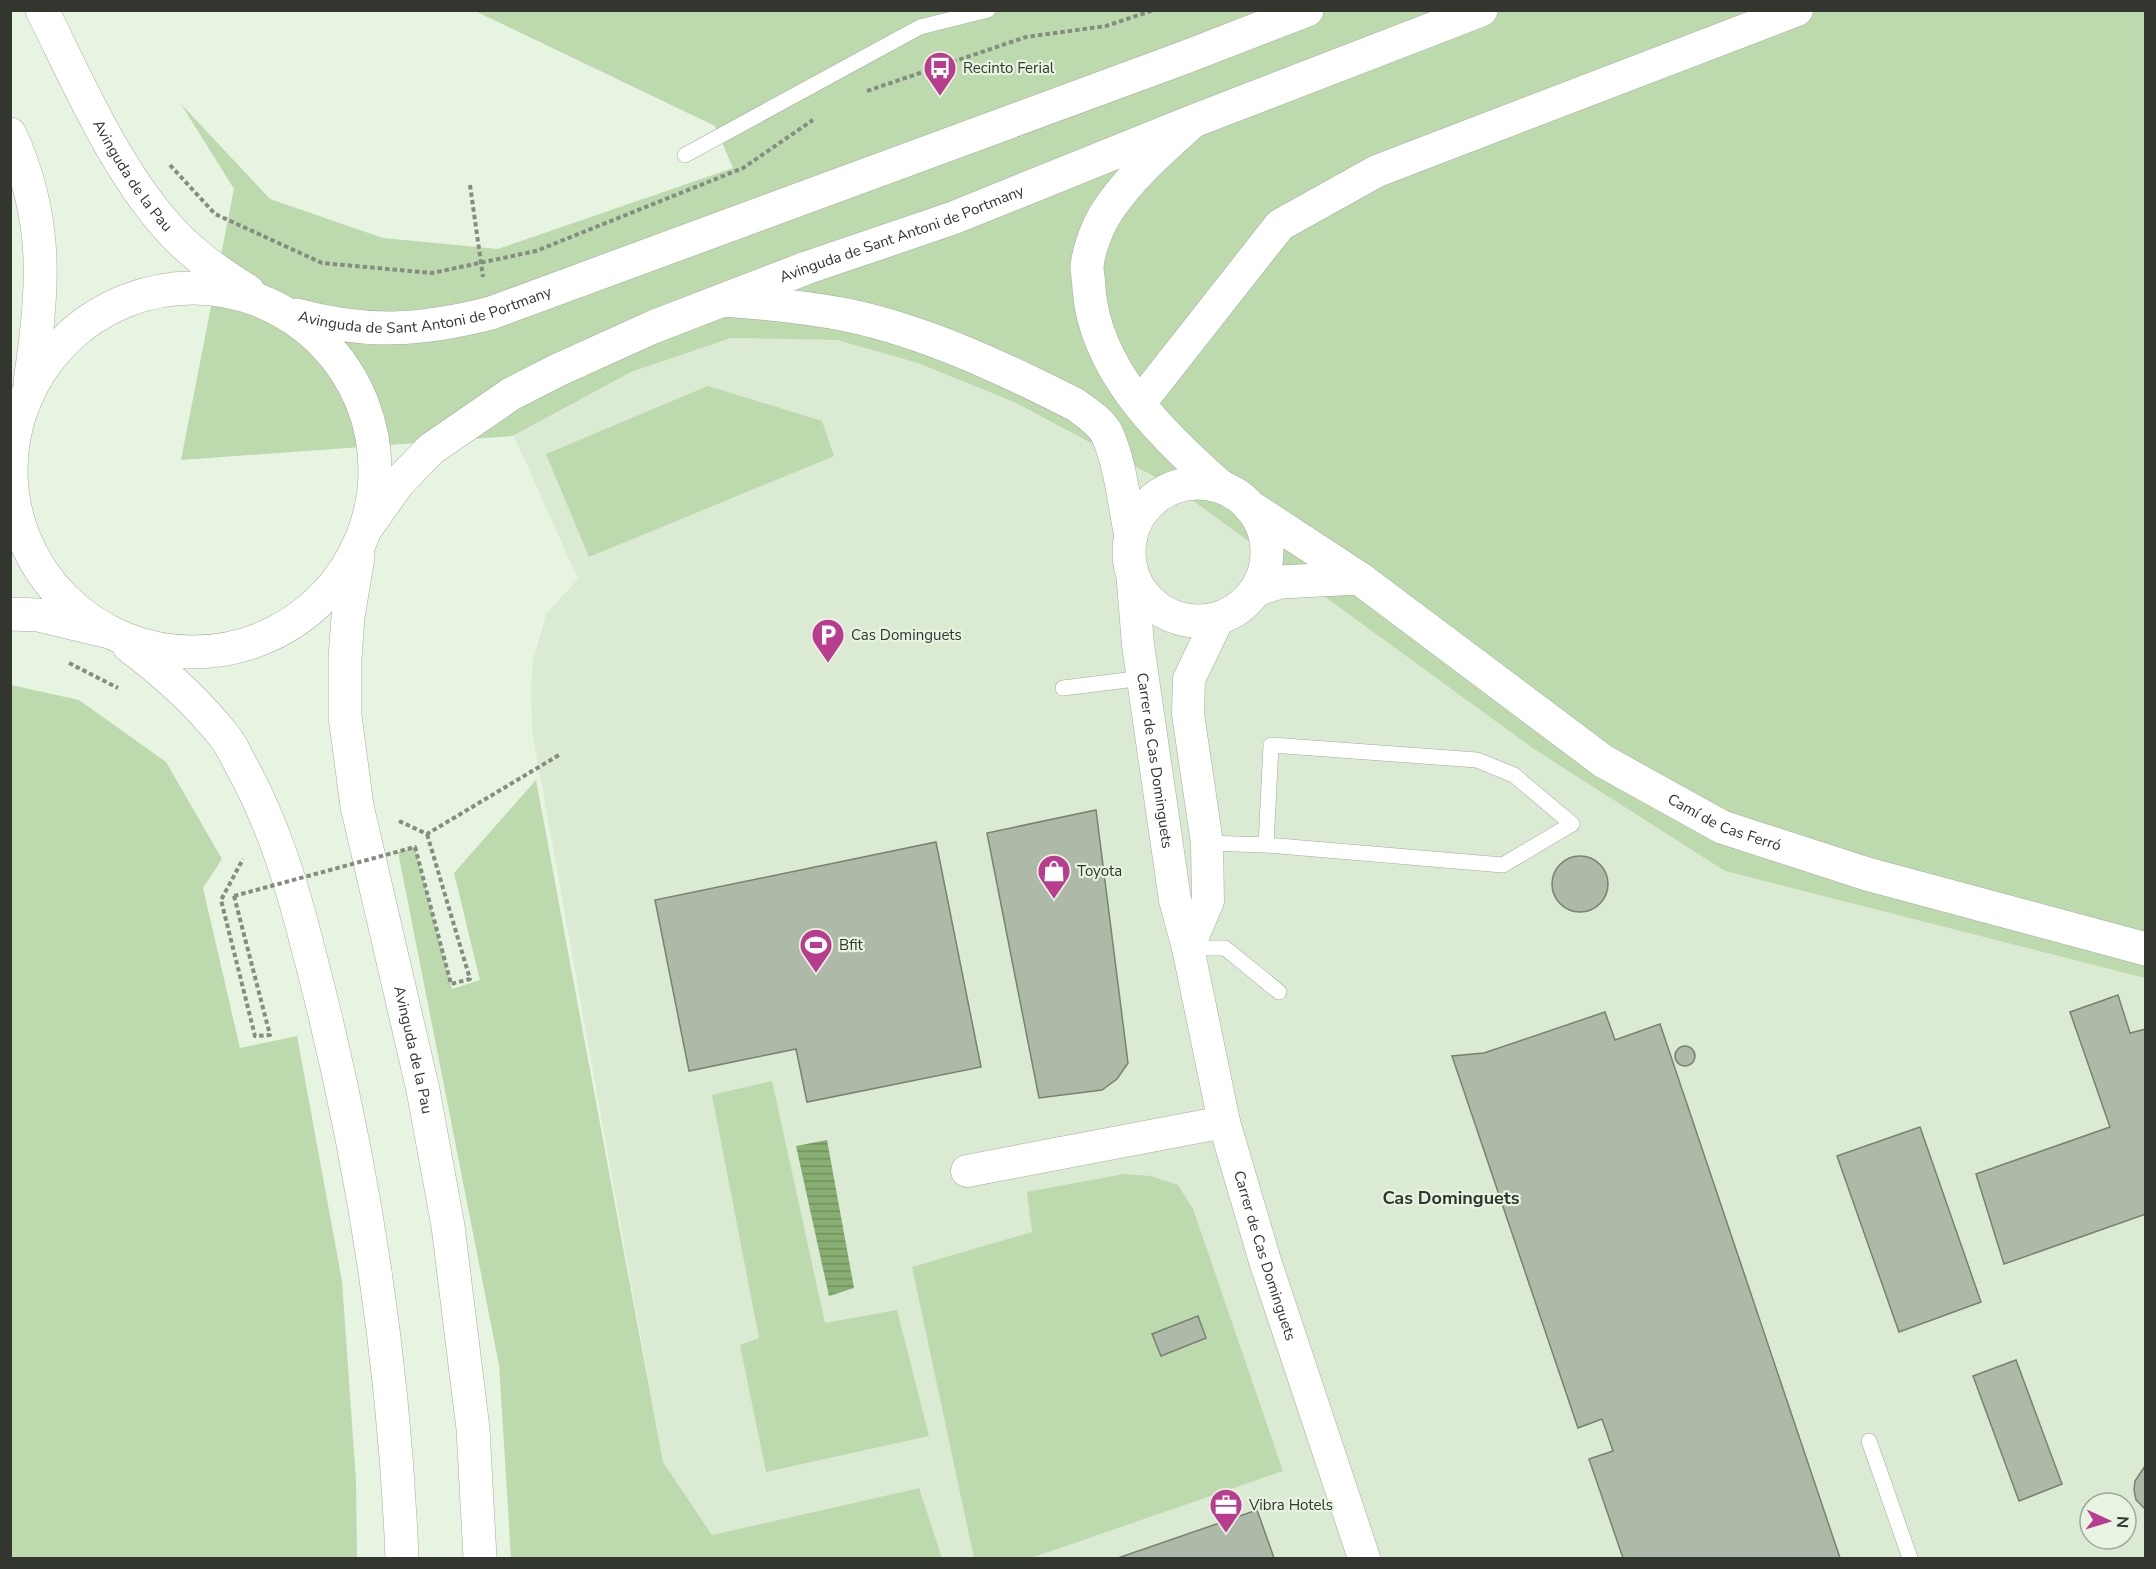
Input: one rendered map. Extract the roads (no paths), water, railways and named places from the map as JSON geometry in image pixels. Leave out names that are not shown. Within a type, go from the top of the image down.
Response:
[{"type":"main road","name":"Avinguda de la Pau","points":[[42,10],[124,168],[174,235],[226,278],[306,326],[340,362],[354,383],[364,406],[372,437],[376,478],[348,617],[345,716],[357,806],[423,1090],[448,1226],[473,1429],[480,1558]]},
{"type":"main road","name":"Avinguda de Sant Antoni de Portmany","points":[[277,308],[350,327],[404,328],[450,323],[491,313],[1183,58],[1307,10]]},
{"type":"main road","name":"Avinguda de Sant Antoni de Portmany","points":[[363,536],[398,483],[430,449],[511,394],[558,370],[653,327],[806,268],[953,218],[1191,122],[1481,10]]},
{"type":"main road","points":[[1191,122],[1148,162],[1107,211],[1095,237],[1088,265],[1090,302],[1100,339],[1117,374],[1182,453],[1220,486],[1236,494],[1249,506],[1261,523],[1266,538],[1267,558],[1263,577],[1248,601],[1218,619],[1196,621],[1174,617],[1155,606],[1140,590],[1132,570],[1129,554],[1131,536],[1138,519],[1149,503],[1164,491],[1182,485],[1201,483],[1220,486]]},
{"type":"main road","points":[[10,134],[17,149],[36,214],[42,269],[39,323],[15,433],[11,466],[13,499],[22,531],[35,561],[54,589],[78,612],[162,671],[226,738],[253,787],[275,837],[298,909],[320,992],[347,1113],[387,1360],[402,1558]]},
{"type":"main road","points":[[21,404],[43,367],[61,345],[81,326],[104,311],[131,299],[157,291],[185,288],[213,289],[240,294],[277,308]]},
{"type":"main road","points":[[724,300],[792,305],[848,315],[897,329],[959,350],[1076,405],[1094,417],[1106,433],[1119,477],[1131,536]]},
{"type":"main road","name":"Camí de Cas Ferró","points":[[1249,506],[1359,578],[1604,761],[1722,828],[1867,874],[2145,949]]},
{"type":"main road","points":[[10,614],[38,615],[113,635],[154,650],[190,654],[225,651],[260,641],[291,625],[319,603],[342,576],[363,536]]},
{"type":"main road","points":[[1256,590],[1280,582],[1359,578]]},
{"type":"street","points":[[1140,403],[1280,225],[1377,171],[1797,10]]},
{"type":"street","name":"Carrer de Cas Dominguets","points":[[1132,570],[1143,678],[1174,900],[1188,948],[1224,1122],[1266,1261],[1364,1558]]},
{"type":"street","points":[[1188,948],[1208,900],[1207,843],[1188,714],[1189,679],[1218,619]]},
{"type":"street","points":[[967,1171],[1224,1122]]},
{"type":"lane","points":[[685,155],[920,27],[988,10]]},
{"type":"lane","points":[[1063,688],[1143,678]]},
{"type":"lane","points":[[1207,843],[1266,845],[1503,865],[1572,824],[1514,775],[1477,760],[1272,745],[1266,845]]},
{"type":"lane","points":[[1188,948],[1225,948],[1279,992]]},
{"type":"lane","points":[[1869,1441],[1910,1558]]},
{"type":"place","name":"Recinto Ferial","points":[[940,97]]},
{"type":"place","name":"Cas Dominguets","points":[[828,664]]},
{"type":"place","name":"Toyota","points":[[1054,900]]},
{"type":"place","name":"Bfit","points":[[816,974]]},
{"type":"place","name":"Vibra Hotels","points":[[1226,1534]]},
{"type":"district","name":"Cas Dominguets","points":[[1451,1198]]}]
